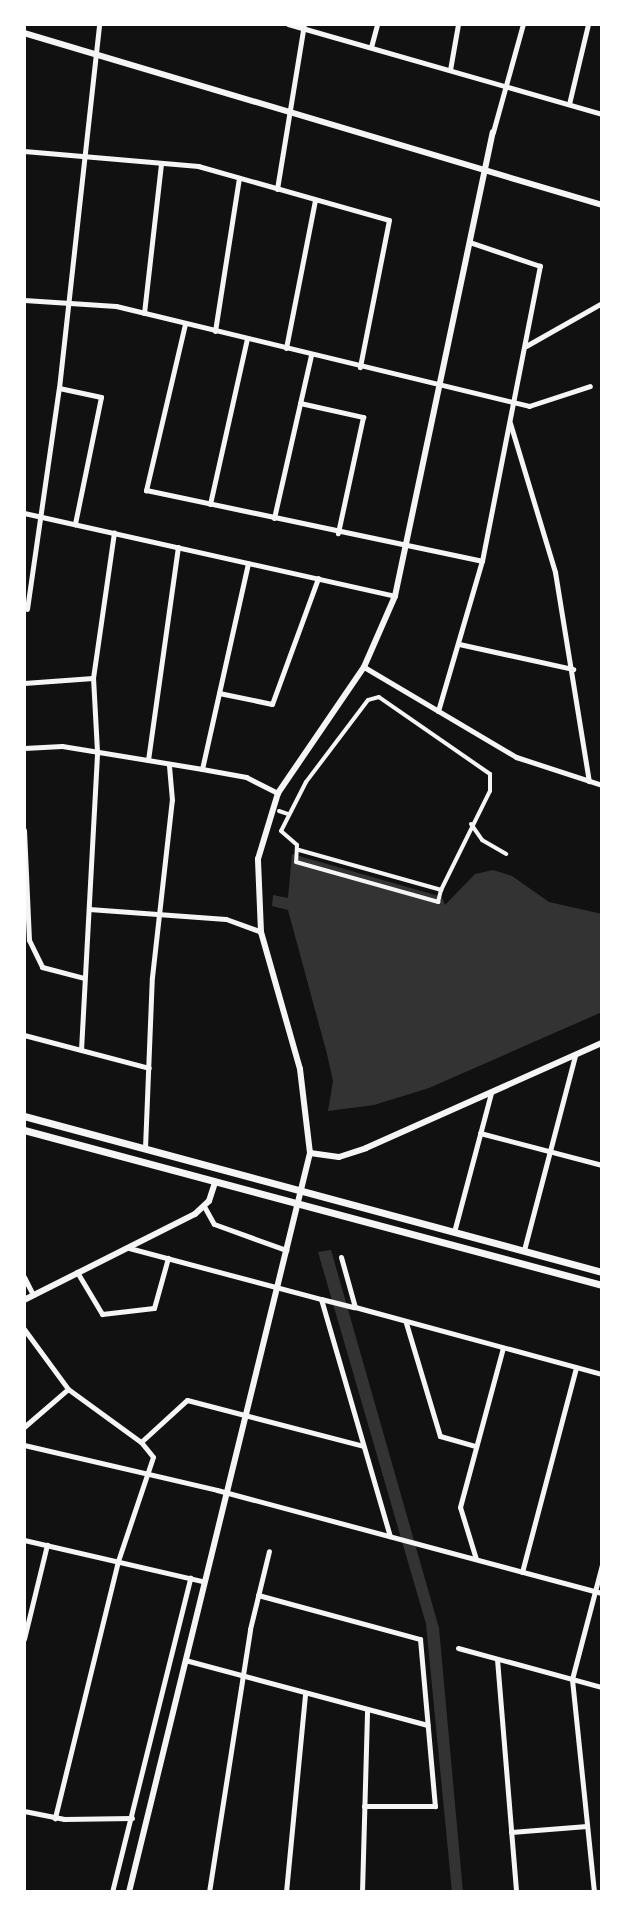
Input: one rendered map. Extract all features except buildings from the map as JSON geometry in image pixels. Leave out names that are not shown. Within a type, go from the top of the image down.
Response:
[{"type":"main road","points":[[24,1116],[602,1272]]},
{"type":"main road","points":[[24,1130],[602,1285]]},
{"type":"street","points":[[27,609],[43,516],[70,303],[99,24]]},
{"type":"street","points":[[288,24],[602,114]]},
{"type":"street","points":[[371,47],[377,24]]},
{"type":"street","points":[[450,70],[458,24]]},
{"type":"street","points":[[129,1892],[223,1492],[310,1153],[306,1093],[261,932],[258,859],[278,793],[364,667],[395,596],[408,546],[484,167],[523,24]]},
{"type":"street","points":[[569,104],[588,24]]},
{"type":"street","points":[[277,189],[303,26]]},
{"type":"street","points":[[24,33],[484,167],[602,205]]},
{"type":"street","points":[[24,151],[198,166],[389,220],[360,367]]},
{"type":"street","points":[[144,313],[161,163]]},
{"type":"street","points":[[215,331],[239,178]]},
{"type":"street","points":[[286,349],[315,200]]},
{"type":"street","points":[[438,711],[482,561],[540,266],[468,241]]},
{"type":"street","points":[[24,300],[144,313],[440,388],[514,403],[537,405],[590,386]]},
{"type":"street","points":[[525,346],[602,303]]},
{"type":"street","points":[[185,324],[146,490],[482,561]]},
{"type":"street","points":[[210,504],[247,339]]},
{"type":"street","points":[[274,518],[311,355]]},
{"type":"street","points":[[59,388],[101,397],[75,524]]},
{"type":"street","points":[[300,403],[363,417],[338,533]]},
{"type":"street","points":[[510,423],[547,541],[573,669],[589,781]]},
{"type":"street","points":[[24,513],[395,596]]},
{"type":"street","points":[[81,1050],[97,751],[93,678],[114,533]]},
{"type":"street","points":[[148,760],[178,547]]},
{"type":"street","points":[[202,769],[248,563]]},
{"type":"street","points":[[219,693],[272,704],[318,578]]},
{"type":"street","points":[[459,644],[573,669]]},
{"type":"street","points":[[364,667],[516,757],[602,785]]},
{"type":"street","points":[[24,683],[93,678]]},
{"type":"street","points":[[299,850],[296,862],[438,902],[471,824],[490,791],[490,774],[376,696],[306,782],[281,831],[299,850],[441,890]]},
{"type":"street","points":[[24,748],[97,751],[202,769],[246,777],[278,793]]},
{"type":"street","points":[[145,1148],[160,915],[172,800],[169,764]]},
{"type":"street","points":[[279,811],[288,814]]},
{"type":"street","points":[[471,824],[478,826],[482,840],[506,854]]},
{"type":"street","points":[[24,830],[29,940],[42,967],[84,978]]},
{"type":"street","points":[[344,876],[347,863]]},
{"type":"street","points":[[391,889],[394,877]]},
{"type":"street","points":[[89,909],[226,919],[261,932]]},
{"type":"street","points":[[24,1035],[149,1068]]},
{"type":"street","points":[[310,1153],[347,1155],[602,1043]]},
{"type":"street","points":[[524,1250],[575,1056]]},
{"type":"street","points":[[454,1232],[491,1093]]},
{"type":"street","points":[[480,1133],[602,1165]]},
{"type":"street","points":[[24,1300],[205,1208],[215,1182]]},
{"type":"street","points":[[205,1208],[214,1224],[286,1250]]},
{"type":"street","points":[[126,1247],[602,1374]]},
{"type":"street","points":[[341,1257],[355,1307]]},
{"type":"street","points":[[77,1272],[102,1314],[154,1308],[168,1258]]},
{"type":"street","points":[[24,1277],[33,1295]]},
{"type":"street","points":[[321,1299],[390,1537]]},
{"type":"street","points":[[406,1322],[440,1436],[476,1446]]},
{"type":"street","points":[[24,1329],[68,1389],[141,1442],[153,1457],[118,1561],[55,1818]]},
{"type":"street","points":[[476,1560],[460,1507],[503,1348]]},
{"type":"street","points":[[522,1572],[576,1367]]},
{"type":"street","points":[[24,1427],[68,1389]]},
{"type":"street","points":[[141,1442],[187,1400],[364,1446]]},
{"type":"street","points":[[24,1445],[149,1473],[598,1592]]},
{"type":"street","points":[[24,1540],[202,1581]]},
{"type":"street","points":[[24,1639],[47,1545]]},
{"type":"street","points":[[209,1892],[258,1595],[269,1551]]},
{"type":"street","points":[[594,1892],[572,1679],[598,1592],[602,1565]]},
{"type":"street","points":[[112,1892],[190,1578]]},
{"type":"street","points":[[258,1595],[420,1639],[435,1806],[364,1806]]},
{"type":"street","points":[[458,1648],[602,1687]]},
{"type":"street","points":[[497,1659],[516,1892]]},
{"type":"street","points":[[184,1660],[427,1725]]},
{"type":"street","points":[[286,1892],[305,1693]]},
{"type":"street","points":[[362,1892],[367,1709]]},
{"type":"street","points":[[24,1811],[55,1818],[132,1818]]},
{"type":"street","points":[[511,1832],[587,1826]]},
{"type":"shaded area","points":[[292,854],[442,897],[445,905],[475,874],[493,870],[512,876],[549,902],[602,914],[602,1012],[429,1088],[374,1105],[328,1111],[333,1081],[288,910],[272,906],[273,895],[288,898]]},
{"type":"shaded area","points":[[331,1250],[439,1628],[463,1892],[452,1892],[426,1624],[318,1252]]}]
